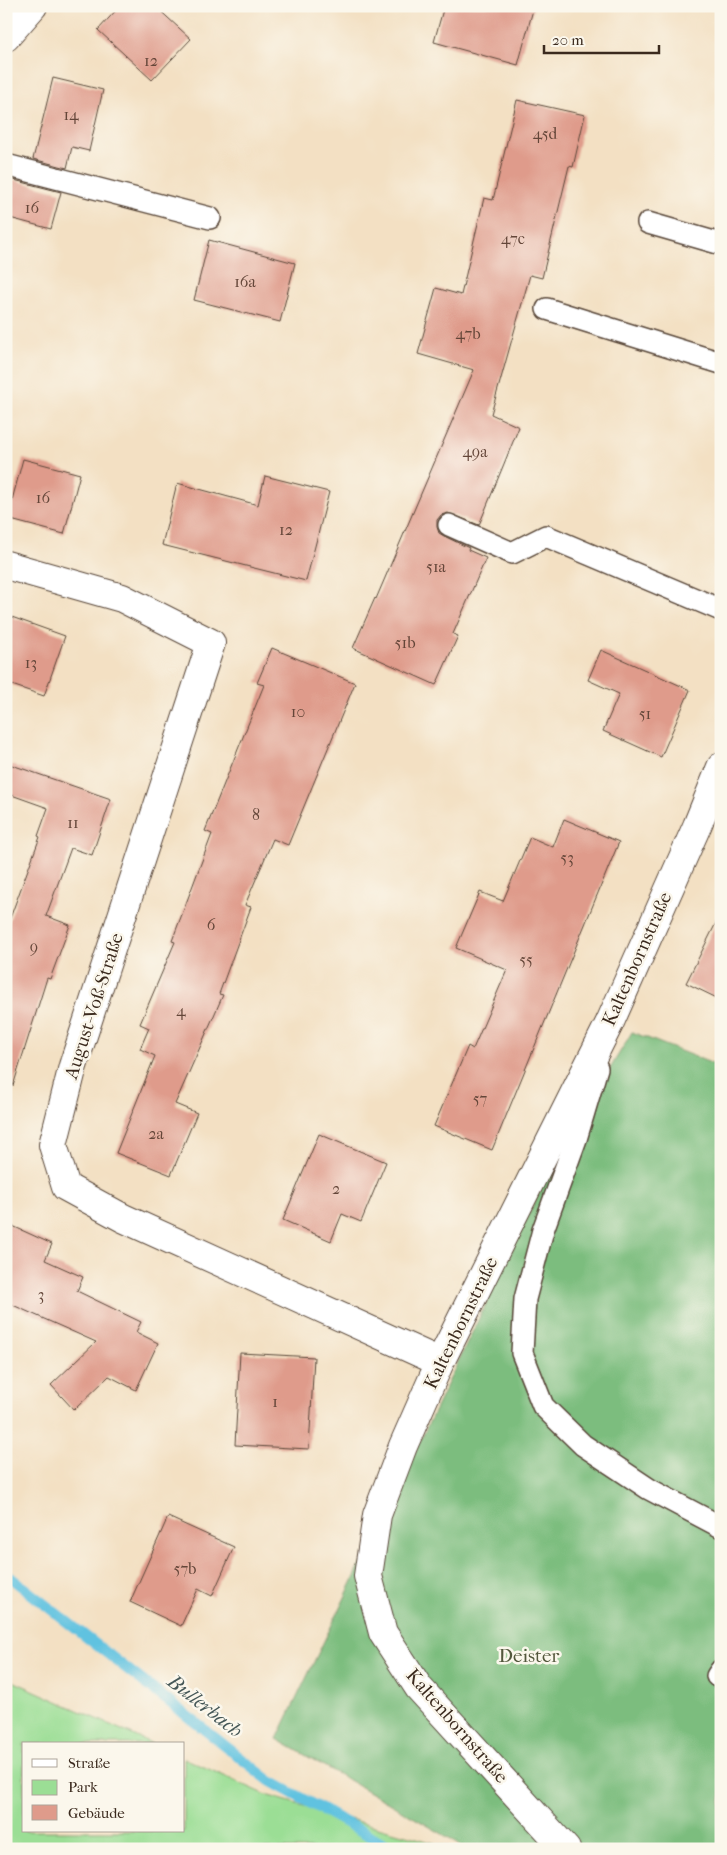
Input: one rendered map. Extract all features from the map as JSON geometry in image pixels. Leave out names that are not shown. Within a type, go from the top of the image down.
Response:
[{"type":"street","points":[[6,37],[33,6]]},
{"type":"street","name":"August-Voß-Straße","points":[[6,565],[122,598],[211,643],[74,1066],[53,1145],[66,1187],[123,1218],[440,1362]]},
{"type":"street","name":"Kaltenbornstraße","points":[[566,1849],[419,1688],[383,1633],[368,1576],[377,1515],[403,1446],[440,1362],[610,1022],[697,826],[721,767]]},
{"type":"lane","points":[[6,165],[210,218]]},
{"type":"lane","points":[[648,223],[721,244]]},
{"type":"lane","points":[[547,309],[721,363]]},
{"type":"lane","points":[[449,526],[512,553],[546,536],[721,610]]},
{"type":"lane","points":[[610,1022],[576,1138],[542,1230],[524,1299],[522,1353],[543,1406],[583,1445],[649,1489],[721,1527]]},
{"type":"green space","name":"Deister","points":[[632,1032],[721,1067],[721,1849],[464,1849],[458,1843],[277,1739],[554,1162]]},
{"type":"green space","points":[[6,1678],[149,1742],[22,1742],[22,1832],[185,1832],[185,1758],[269,1796],[455,1849],[6,1849]]},
{"type":"building","points":[[120,6],[155,6],[191,39],[152,80],[98,30]]},
{"type":"building","points":[[444,6],[534,6],[518,65],[434,42]]},
{"type":"building","points":[[53,78],[103,90],[89,151],[72,147],[67,168],[33,159]]},
{"type":"building","points":[[517,100],[585,115],[573,167],[569,166],[542,278],[530,275],[491,414],[519,427],[479,525],[448,513],[441,515],[437,520],[439,533],[486,558],[453,634],[458,636],[436,685],[353,648],[376,599],[474,370],[418,354],[436,288],[461,295],[484,198],[493,200]]},
{"type":"building","points":[[6,178],[61,192],[51,229],[6,217]]},
{"type":"building","points":[[209,240],[295,263],[280,322],[194,300]]},
{"type":"building","points":[[23,459],[80,474],[64,534],[7,519]]},
{"type":"building","points":[[265,476],[329,492],[306,581],[162,545],[177,483],[258,505]]},
{"type":"building","points":[[6,615],[65,636],[44,696],[6,683]]},
{"type":"building","points":[[272,648],[355,683],[288,845],[273,839],[245,905],[251,907],[219,994],[223,995],[175,1104],[197,1113],[171,1175],[116,1153],[155,1056],[140,1049],[149,1028],[140,1024],[175,942],[172,941],[212,834],[205,831],[264,685],[257,683]]},
{"type":"building","points":[[601,650],[690,690],[661,757],[603,731],[619,694],[588,680]]},
{"type":"building","points":[[6,763],[111,799],[92,855],[71,848],[46,916],[70,925],[50,979],[47,978],[13,1086],[6,1085],[6,929],[40,837],[38,836],[48,808],[6,793]]},
{"type":"building","points":[[564,819],[619,842],[492,1150],[434,1126],[468,1046],[473,1049],[507,970],[456,948],[480,892],[503,901],[530,837],[553,847]]},
{"type":"building","points":[[721,913],[721,1000],[686,983]]},
{"type":"building","points":[[319,1134],[386,1162],[361,1222],[342,1214],[331,1241],[283,1220]]},
{"type":"building","points":[[6,1223],[52,1244],[45,1260],[83,1277],[77,1291],[141,1322],[136,1332],[158,1343],[136,1390],[109,1376],[74,1410],[51,1385],[96,1342],[6,1302]]},
{"type":"building","points":[[240,1353],[314,1357],[309,1449],[235,1445]]},
{"type":"building","points":[[168,1517],[234,1547],[212,1596],[198,1589],[181,1626],[130,1602]]},
{"type":"waterway","name":"Bullerbach","points":[[6,1574],[270,1781],[394,1849]]}]
